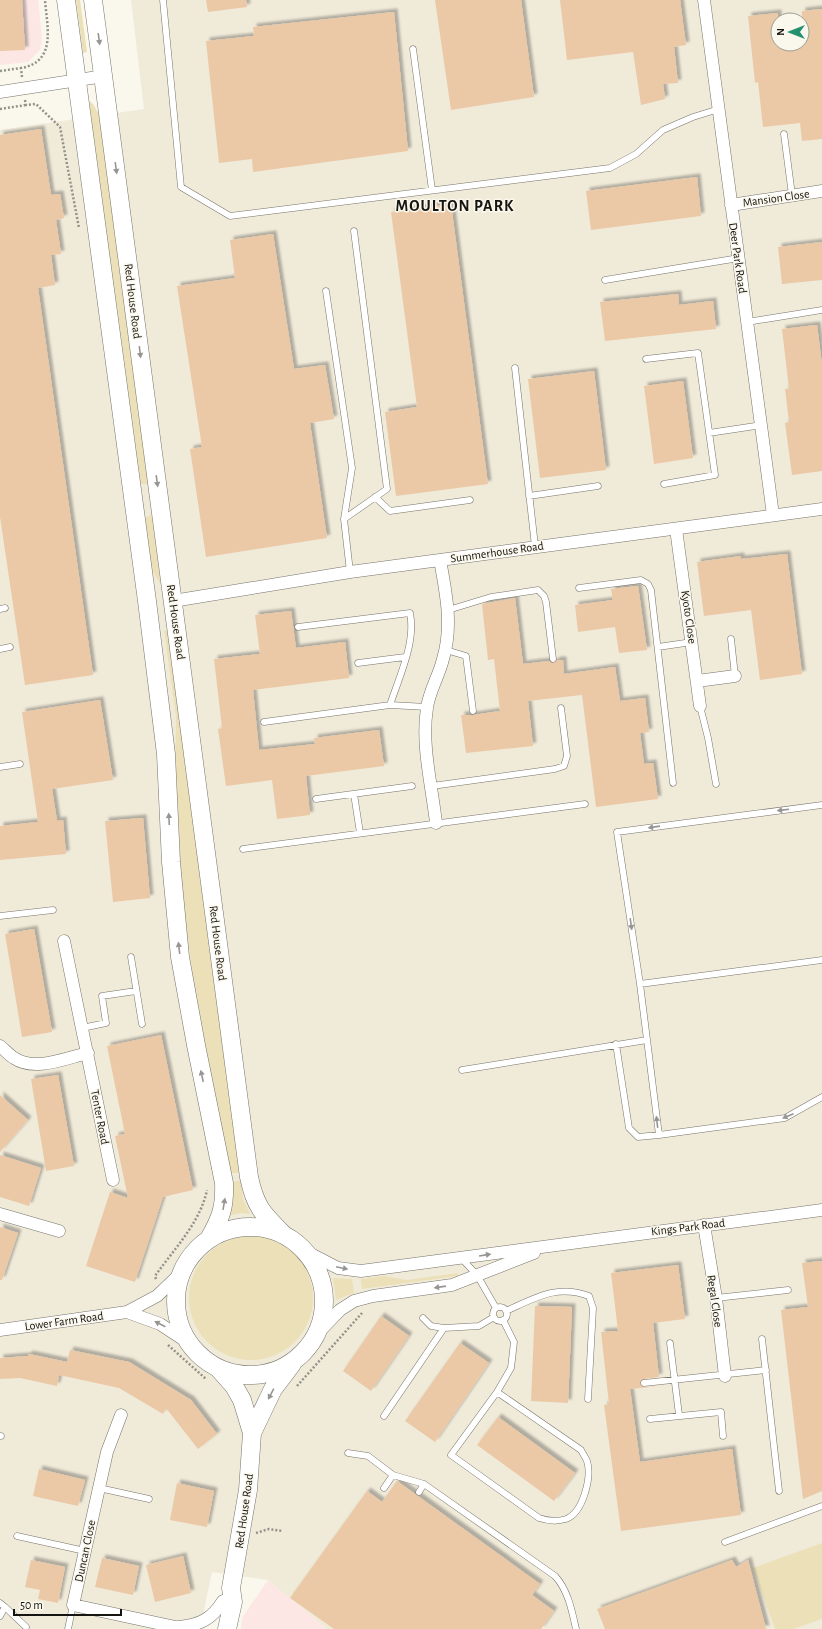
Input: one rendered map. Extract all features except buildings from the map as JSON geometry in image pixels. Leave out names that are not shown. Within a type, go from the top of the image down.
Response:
[{"type":"main road","points":[[66,0],[146,594],[166,754],[171,862],[180,957],[224,1182],[225,1199],[221,1219],[209,1239]]},
{"type":"main road","name":"Red House Road","points":[[93,0],[174,601],[249,1176],[256,1202],[262,1213],[283,1234]]},
{"type":"main road","points":[[166,754],[169,717],[158,621],[162,610],[174,601]]},
{"type":"main road","points":[[294,1362],[282,1369],[257,1376],[231,1373],[213,1374],[188,1343],[177,1316],[177,1286],[182,1272],[198,1248],[209,1239],[222,1232],[253,1226],[268,1228],[283,1234],[296,1242],[307,1252],[315,1264],[324,1291],[325,1305],[318,1333]]},
{"type":"main road","name":"Red House Road","points":[[252,1433],[273,1389],[294,1362],[303,1354],[318,1333]]},
{"type":"main road","name":"Red House Road","points":[[213,1374],[234,1386],[242,1400],[252,1433],[248,1490],[227,1595],[217,1629]]},
{"type":"main road","name":"Red House Road","points":[[227,1595],[233,1602],[227,1629]]},
{"type":"street","name":"Deer Park Road","points":[[704,0],[730,205],[739,258],[774,515]]},
{"type":"street","points":[[0,92],[104,76]]},
{"type":"street","name":"Mansion Close","points":[[730,205],[792,195],[822,192]]},
{"type":"street","name":"Summerhouse Road","points":[[174,601],[350,572],[535,546],[822,509]]},
{"type":"street","name":"Kyoto Close","points":[[676,529],[700,706]]},
{"type":"street","points":[[436,823],[426,744],[427,707],[446,650],[448,632],[448,610],[440,560]]},
{"type":"street","points":[[697,681],[735,676]]},
{"type":"street","name":"Tenter Road","points":[[64,941],[113,1180]]},
{"type":"street","points":[[0,1046],[14,1058],[30,1064],[44,1063],[88,1053]]},
{"type":"street","name":"Kings Park Road","points":[[307,1252],[338,1268],[361,1271],[462,1259],[553,1245],[822,1210]]},
{"type":"street","points":[[0,1214],[59,1231]]},
{"type":"street","name":"Regal Close","points":[[704,1225],[716,1298],[725,1376]]},
{"type":"street","name":"Kings Park Road","points":[[318,1333],[340,1310],[354,1301],[373,1296],[452,1285],[553,1245]]},
{"type":"street","points":[[127,1312],[158,1296],[182,1272]]},
{"type":"street","points":[[127,1312],[160,1324],[188,1343]]},
{"type":"street","name":"Lower Farm Road","points":[[0,1330],[127,1312]]},
{"type":"street","name":"Duncan Close","points":[[73,1605],[107,1452],[121,1415]]},
{"type":"street","points":[[73,1605],[182,1628],[205,1620],[214,1614],[227,1595]]},
{"type":"lane","points":[[163,0],[181,187],[230,216],[610,168],[636,154],[663,130],[693,117],[719,109]]},
{"type":"lane","points":[[413,49],[432,190]]},
{"type":"lane","points":[[784,134],[792,195]]},
{"type":"lane","points":[[344,519],[387,489],[354,231]]},
{"type":"lane","points":[[605,280],[739,258]]},
{"type":"lane","points":[[326,291],[352,468],[344,519],[350,572]]},
{"type":"lane","points":[[747,322],[822,310]]},
{"type":"lane","points":[[646,359],[698,352],[715,475],[664,484]]},
{"type":"lane","points":[[515,368],[535,546]]},
{"type":"lane","points":[[709,433],[762,425]]},
{"type":"lane","points":[[529,496],[598,486]]},
{"type":"lane","points":[[375,497],[390,511],[470,500]]},
{"type":"lane","points":[[579,588],[641,580],[648,584],[653,598],[672,783]]},
{"type":"lane","points":[[448,610],[491,596],[538,590],[544,596],[546,602],[553,659]]},
{"type":"lane","points":[[298,627],[410,612],[412,623],[411,636],[406,657],[390,705]]},
{"type":"lane","points":[[731,639],[735,676]]},
{"type":"lane","points":[[658,647],[692,642]]},
{"type":"lane","points":[[0,649],[10,647]]},
{"type":"lane","points":[[446,650],[466,656],[473,712]]},
{"type":"lane","points":[[358,663],[406,657]]},
{"type":"lane","points":[[264,722],[390,705],[427,707]]},
{"type":"lane","points":[[700,706],[708,738],[716,784]]},
{"type":"lane","points":[[432,786],[555,769],[564,766],[567,756],[561,708]]},
{"type":"lane","points":[[0,767],[20,764]]},
{"type":"lane","points":[[316,799],[412,786]]},
{"type":"lane","points":[[354,794],[360,833]]},
{"type":"lane","points":[[243,849],[585,804]]},
{"type":"lane","points":[[659,1135],[640,984],[617,832],[822,805]]},
{"type":"lane","points":[[0,916],[53,910]]},
{"type":"lane","points":[[130,957],[142,1024]]},
{"type":"lane","points":[[640,984],[822,960]]},
{"type":"lane","points":[[82,1028],[106,1023],[102,996],[136,991]]},
{"type":"lane","points":[[462,1070],[647,1040]]},
{"type":"lane","points":[[616,1044],[629,1128],[638,1137],[785,1118],[822,1097]]},
{"type":"lane","points":[[462,1259],[477,1276],[496,1308]]},
{"type":"lane","points":[[716,1298],[788,1290]]},
{"type":"lane","points":[[506,1311],[553,1291],[577,1292],[589,1296],[593,1308],[588,1399]]},
{"type":"lane","points":[[496,1308],[503,1308],[506,1311]]},
{"type":"lane","points":[[494,1317],[493,1313],[496,1308]]},
{"type":"lane","points":[[503,1320],[506,1316],[506,1311]]},
{"type":"lane","points":[[494,1317],[499,1321],[503,1320]]},
{"type":"lane","points":[[423,1318],[431,1326],[444,1328],[479,1326],[494,1317]]},
{"type":"lane","points":[[497,1392],[581,1450],[587,1461],[586,1493],[577,1509],[568,1518],[552,1522],[539,1518],[451,1455],[497,1392],[511,1368],[514,1342],[503,1320]]},
{"type":"lane","points":[[384,1416],[444,1328]]},
{"type":"lane","points":[[762,1339],[779,1490]]},
{"type":"lane","points":[[670,1343],[679,1415]]},
{"type":"lane","points":[[644,1383],[725,1376],[766,1370]]},
{"type":"lane","points":[[650,1419],[721,1412],[723,1436]]},
{"type":"lane","points":[[348,1454],[368,1456],[393,1475],[424,1484],[555,1576],[563,1584],[576,1629]]},
{"type":"lane","points":[[384,1488],[393,1475]]},
{"type":"lane","points":[[419,1492],[424,1484]]},
{"type":"lane","points":[[99,1488],[149,1499]]},
{"type":"lane","points":[[725,1542],[822,1506]]},
{"type":"lane","points":[[17,1536],[85,1550]]},
{"type":"lane","points":[[0,1616],[2,1605]]},
{"type":"lane","points":[[2,1605],[26,1627]]},
{"type":"lane","points":[[68,1629],[73,1605]]},
{"type":"path","points":[[0,71],[21,68],[37,63],[42,58],[46,48],[45,0]]},
{"type":"path","points":[[21,68],[26,105]]},
{"type":"path","points":[[0,109],[36,104],[60,127],[80,234]]},
{"type":"path","points":[[155,1276],[198,1217],[204,1203],[207,1185]]},
{"type":"path","points":[[296,1387],[362,1312]]},
{"type":"path","points":[[163,1340],[170,1348],[213,1374]]},
{"type":"path","points":[[253,1539],[255,1526]]},
{"type":"path","points":[[254,1533],[269,1529],[282,1531]]},
{"type":"shaded area","points":[[0,0],[38,0],[42,38],[40,50],[28,62],[0,65]]},
{"type":"shaded area","points":[[76,0],[80,0],[87,52],[83,53]]},
{"type":"shaded area","points":[[131,0],[822,0],[822,1629],[327,1629],[268,1580],[212,1572],[200,1629],[0,1629],[0,130],[144,109]]},
{"type":"shaded area","points":[[89,101],[93,104],[100,116],[149,484],[141,484]]},
{"type":"shaded area","points":[[152,515],[161,585],[150,567],[144,518]]},
{"type":"shaded area","points":[[164,630],[168,630],[240,1173],[231,1173],[194,986],[184,908],[175,787],[176,717]]},
{"type":"shaded area","points":[[241,1180],[243,1199],[250,1214],[241,1213],[231,1215],[232,1182]]},
{"type":"shaded area","points":[[251,1236],[263,1237],[275,1241],[285,1246],[295,1254],[303,1264],[308,1274],[312,1286],[312,1310],[308,1322],[303,1332],[295,1342],[285,1350],[275,1355],[263,1359],[251,1360],[239,1359],[227,1355],[217,1350],[207,1342],[199,1332],[194,1322],[190,1310],[189,1298],[190,1286],[194,1274],[199,1264],[207,1254],[217,1246],[227,1241],[239,1237]]},
{"type":"shaded area","points":[[458,1273],[458,1276],[362,1289],[361,1279],[384,1276],[407,1280]]},
{"type":"shaded area","points":[[333,1278],[352,1279],[354,1293],[336,1300]]},
{"type":"shaded area","points":[[822,1543],[822,1619],[793,1629],[775,1629],[753,1568]]},
{"type":"shaded area","points":[[268,1580],[327,1629],[241,1629],[242,1618]]},
{"type":"district","name":"MOULTON PARK","points":[[455,205]]}]
